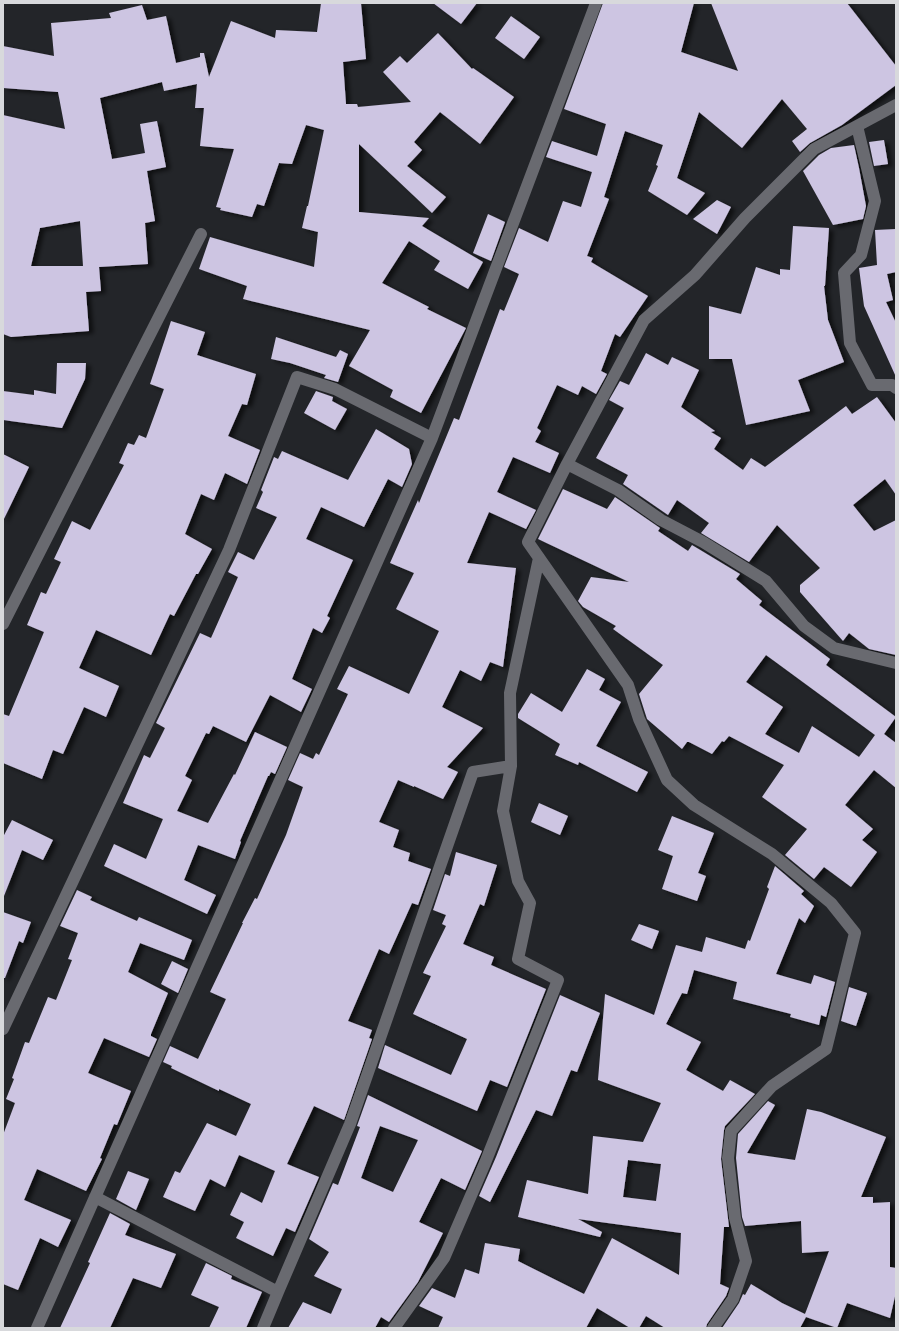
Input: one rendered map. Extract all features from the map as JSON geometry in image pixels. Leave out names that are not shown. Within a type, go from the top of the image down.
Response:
[{"type":"street","points":[[37,1328],[432,438],[596,3]]},
{"type":"street","points":[[713,1328],[733,1299],[746,1261],[735,1218],[728,1158],[731,1131],[772,1086],[826,1049],[855,933],[831,903],[772,854],[694,805],[666,780],[639,719],[628,685],[528,542],[567,464],[644,320],[695,275],[744,218],[814,149],[896,105]]},
{"type":"street","points":[[857,126],[875,201],[861,255],[844,273],[850,343],[872,385],[892,385],[896,388]]},
{"type":"street","points":[[3,624],[201,234]]},
{"type":"street","points":[[3,1028],[229,550],[297,377],[335,389],[432,438]]},
{"type":"street","points":[[567,464],[618,490],[661,520],[702,542],[766,581],[804,626],[834,648],[896,664]]},
{"type":"street","points":[[394,1328],[444,1258],[488,1156],[558,980],[518,959],[530,903],[518,881],[502,811],[511,766],[510,692],[539,558]]},
{"type":"street","points":[[263,1328],[350,1124],[472,772],[511,766]]},
{"type":"street","points":[[95,1197],[278,1292]]},
{"type":"building","points":[[321,3],[361,3],[366,59],[343,62],[346,104],[357,104],[358,107],[411,102],[383,72],[400,56],[407,63],[438,33],[472,69],[473,68],[514,97],[480,144],[440,112],[414,142],[422,150],[407,166],[446,197],[432,213],[359,144],[359,212],[429,218],[422,226],[483,262],[468,289],[434,270],[440,261],[409,241],[382,283],[429,307],[427,309],[466,328],[421,413],[390,397],[393,390],[349,366],[370,330],[243,299],[247,286],[199,269],[210,237],[314,267],[318,232],[302,228],[324,130],[306,125],[292,164],[279,163],[264,206],[257,204],[252,217],[220,210],[221,208],[216,207],[234,149],[200,146],[204,108],[195,108],[197,84],[164,91],[162,82],[100,98],[112,159],[145,153],[140,124],[157,121],[166,167],[147,171],[155,221],[145,223],[148,264],[99,267],[101,291],[86,292],[89,331],[11,337],[3,334],[3,115],[65,129],[58,92],[3,88],[3,46],[54,56],[51,23],[111,18],[109,13],[142,5],[147,20],[166,16],[176,63],[200,57],[200,53],[204,53],[209,77],[231,21],[275,38],[276,30],[317,32]],"holes":[[[80,221],[83,266],[31,266],[40,228]]]},
{"type":"building","points":[[433,3],[477,3],[461,24]]},
{"type":"building","points":[[603,3],[694,3],[681,52],[738,71],[711,3],[847,3],[896,66],[896,85],[842,125],[810,143],[800,152],[792,141],[807,129],[782,99],[742,148],[699,112],[677,178],[705,193],[687,215],[648,191],[658,166],[656,165],[663,145],[625,131],[604,197],[609,199],[587,256],[593,258],[591,262],[648,296],[620,337],[615,334],[601,371],[607,374],[596,394],[582,386],[578,395],[557,385],[537,428],[541,431],[535,442],[559,453],[550,473],[513,457],[497,492],[536,510],[526,529],[489,512],[467,563],[516,568],[503,667],[490,662],[481,681],[460,670],[442,707],[483,728],[447,767],[458,772],[443,799],[398,780],[379,822],[399,830],[393,847],[410,853],[408,861],[431,869],[418,905],[412,903],[389,954],[379,949],[348,1021],[372,1030],[369,1038],[372,1039],[344,1120],[314,1106],[287,1164],[319,1177],[295,1232],[286,1228],[273,1256],[236,1238],[244,1222],[230,1215],[241,1192],[262,1203],[275,1171],[239,1155],[225,1187],[210,1179],[195,1211],[163,1197],[175,1171],[180,1173],[207,1123],[236,1136],[251,1104],[219,1089],[219,1091],[171,1068],[172,1066],[163,1062],[170,1046],[198,1059],[226,999],[210,992],[242,923],[255,898],[257,899],[286,835],[303,787],[288,780],[300,753],[313,759],[316,753],[319,755],[348,694],[337,689],[349,666],[409,694],[439,631],[396,609],[414,573],[390,563],[418,500],[419,503],[454,418],[459,420],[500,309],[504,311],[519,274],[504,267],[519,228],[548,242],[563,201],[581,207],[592,172],[546,157],[552,141],[597,156],[606,124],[564,109]]},
{"type":"building","points":[[511,16],[540,37],[524,59],[495,38]]},
{"type":"building","points":[[884,140],[888,164],[874,166],[869,142]]},
{"type":"building","points":[[854,145],[866,206],[863,219],[833,225],[803,171],[819,155],[831,148]]},
{"type":"building","points":[[717,200],[731,207],[717,234],[693,219]]},
{"type":"building","points":[[488,214],[505,222],[491,261],[473,253]]},
{"type":"building","points":[[793,226],[829,228],[824,286],[828,320],[844,362],[798,380],[810,411],[746,425],[732,359],[709,359],[709,306],[741,314],[756,267],[780,275],[780,269],[790,270]]},
{"type":"building","points":[[896,229],[896,272],[887,274],[893,300],[886,302],[896,323],[896,377],[864,306],[859,268],[877,265],[875,230]]},
{"type":"building","points":[[171,321],[205,332],[197,355],[256,374],[247,405],[242,404],[228,436],[260,450],[247,484],[225,473],[214,500],[201,494],[185,534],[212,549],[198,574],[196,574],[174,616],[170,614],[151,655],[96,630],[79,668],[119,686],[106,717],[84,707],[63,754],[53,750],[42,779],[3,763],[3,714],[9,716],[44,632],[27,625],[41,592],[46,594],[61,562],[54,559],[72,521],[90,530],[124,465],[119,463],[128,443],[134,445],[139,435],[146,438],[164,389],[150,384]]},
{"type":"building","points":[[276,337],[336,357],[340,350],[348,354],[338,382],[324,378],[326,375],[290,363],[271,359]]},
{"type":"building","points":[[646,353],[668,365],[672,357],[699,370],[681,407],[715,431],[711,432],[721,438],[714,449],[743,470],[751,458],[765,467],[846,406],[852,414],[877,397],[896,423],[896,495],[885,479],[853,505],[874,531],[896,520],[896,655],[869,649],[849,633],[843,641],[800,592],[800,585],[820,568],[777,525],[749,562],[701,533],[709,523],[677,500],[668,515],[623,484],[628,475],[596,458],[624,408],[609,400],[620,381],[629,385]]},
{"type":"building","points":[[57,363],[86,363],[85,379],[62,428],[3,420],[3,391],[34,395],[34,390],[56,394]]},
{"type":"building","points":[[316,391],[333,397],[332,401],[347,409],[335,430],[304,413]]},
{"type":"building","points":[[376,429],[409,449],[412,464],[402,487],[388,479],[364,527],[321,507],[306,539],[353,560],[327,616],[330,618],[322,633],[313,628],[292,679],[312,689],[301,712],[270,695],[246,742],[213,726],[209,734],[206,733],[185,776],[192,780],[177,811],[208,823],[234,774],[235,775],[255,732],[287,747],[275,774],[271,772],[268,776],[240,841],[241,842],[235,859],[198,845],[184,880],[216,895],[207,914],[104,866],[114,844],[146,859],[163,819],[123,803],[144,755],[150,758],[165,728],[156,723],[200,633],[211,638],[238,577],[228,572],[238,552],[254,560],[277,517],[256,508],[263,492],[261,490],[274,457],[278,459],[282,451],[348,480]]},
{"type":"building","points":[[3,454],[29,467],[3,521]]},
{"type":"building","points":[[563,489],[607,509],[615,497],[660,528],[658,531],[688,551],[692,545],[740,574],[736,579],[762,601],[759,605],[830,659],[826,665],[896,717],[884,734],[896,743],[896,788],[874,770],[845,805],[873,829],[862,840],[877,852],[851,887],[824,867],[814,879],[785,855],[807,829],[762,797],[784,765],[729,736],[724,742],[722,741],[712,754],[689,742],[687,742],[682,749],[647,719],[639,694],[663,665],[613,629],[616,626],[583,607],[578,601],[591,577],[629,582],[538,539]],"holes":[[[766,655],[875,735],[859,757],[812,726],[799,753],[765,734],[783,707],[746,682]]]},
{"type":"building","points":[[587,669],[605,679],[599,690],[621,702],[596,746],[648,772],[637,792],[579,762],[578,765],[555,755],[560,744],[518,718],[518,714],[531,693],[562,712]]},
{"type":"building","points":[[539,803],[568,816],[560,835],[531,822]]},
{"type":"building","points":[[672,816],[714,833],[698,873],[706,876],[697,901],[662,889],[673,856],[658,850]]},
{"type":"building","points":[[12,820],[53,840],[43,860],[22,850],[4,896],[3,837]]},
{"type":"building","points":[[456,852],[497,865],[484,906],[480,904],[463,944],[494,957],[491,965],[546,989],[507,1087],[490,1080],[477,1111],[378,1068],[385,1045],[451,1075],[467,1039],[413,1014],[431,976],[423,973],[446,926],[442,924],[446,915],[433,910],[445,874],[450,876]]},
{"type":"building","points":[[775,866],[804,891],[801,894],[814,906],[805,923],[799,918],[776,974],[811,984],[814,975],[835,982],[826,1017],[821,1015],[819,1025],[790,1017],[791,1014],[733,999],[737,982],[694,970],[687,994],[682,993],[666,1024],[701,1042],[686,1070],[723,1091],[730,1080],[755,1094],[725,1126],[724,1130],[721,1159],[729,1227],[724,1227],[720,1284],[729,1288],[726,1296],[707,1324],[706,1328],[665,1328],[646,1316],[639,1328],[630,1328],[597,1308],[586,1328],[438,1328],[443,1317],[419,1306],[432,1288],[455,1298],[465,1269],[479,1274],[485,1243],[520,1249],[518,1261],[584,1294],[612,1238],[679,1275],[681,1233],[578,1219],[602,1232],[600,1237],[518,1217],[527,1180],[588,1194],[593,1136],[643,1142],[661,1103],[598,1080],[605,994],[654,1015],[676,945],[702,952],[706,937],[745,949],[748,940],[750,941],[769,889],[767,887]],"holes":[[[628,1160],[661,1164],[656,1201],[623,1197]]]},
{"type":"building","points":[[77,890],[92,897],[90,900],[137,921],[139,917],[192,940],[184,960],[140,943],[128,972],[168,993],[151,1034],[151,1036],[157,1039],[149,1057],[104,1038],[88,1073],[131,1091],[117,1125],[114,1124],[100,1158],[102,1159],[86,1191],[37,1169],[24,1200],[71,1220],[58,1247],[40,1238],[18,1290],[3,1284],[3,1135],[15,1103],[6,1099],[14,1079],[12,1078],[25,1042],[29,1043],[48,997],[56,1000],[72,960],[68,959],[78,933],[60,926]]},
{"type":"building","points":[[3,912],[31,922],[23,943],[19,941],[5,978],[3,978]]},
{"type":"building","points":[[639,924],[659,931],[652,949],[631,940]]},
{"type":"building","points":[[172,961],[188,969],[178,993],[161,984]]},
{"type":"building","points":[[849,987],[867,993],[856,1026],[841,1021]]},
{"type":"building","points":[[560,995],[600,1013],[577,1072],[571,1070],[552,1116],[536,1110],[490,1202],[479,1196]]},
{"type":"building","points":[[368,1095],[482,1151],[465,1190],[441,1178],[419,1222],[443,1233],[418,1282],[389,1322],[381,1317],[375,1328],[288,1328],[303,1302],[331,1314],[342,1289],[314,1276],[329,1252],[309,1239],[333,1183],[338,1185],[360,1127],[357,1126]],"holes":[[[380,1126],[418,1140],[393,1192],[361,1178]]]},
{"type":"building","points":[[768,1101],[775,1105],[747,1153],[795,1160],[807,1109],[821,1112],[886,1137],[861,1197],[873,1197],[873,1203],[890,1202],[890,1267],[896,1268],[896,1292],[890,1318],[847,1303],[837,1328],[806,1317],[800,1328],[722,1328],[751,1284],[782,1303],[805,1314],[829,1251],[802,1253],[801,1221],[745,1226],[742,1217],[736,1158],[738,1134]]},
{"type":"building","points":[[128,1171],[149,1179],[136,1210],[116,1199]]},
{"type":"building","points":[[110,1213],[130,1224],[125,1235],[176,1254],[161,1288],[133,1278],[110,1328],[60,1328],[90,1263],[88,1262]]},
{"type":"building","points":[[206,1263],[232,1276],[231,1279],[262,1292],[246,1328],[209,1328],[219,1307],[191,1295]]}]
